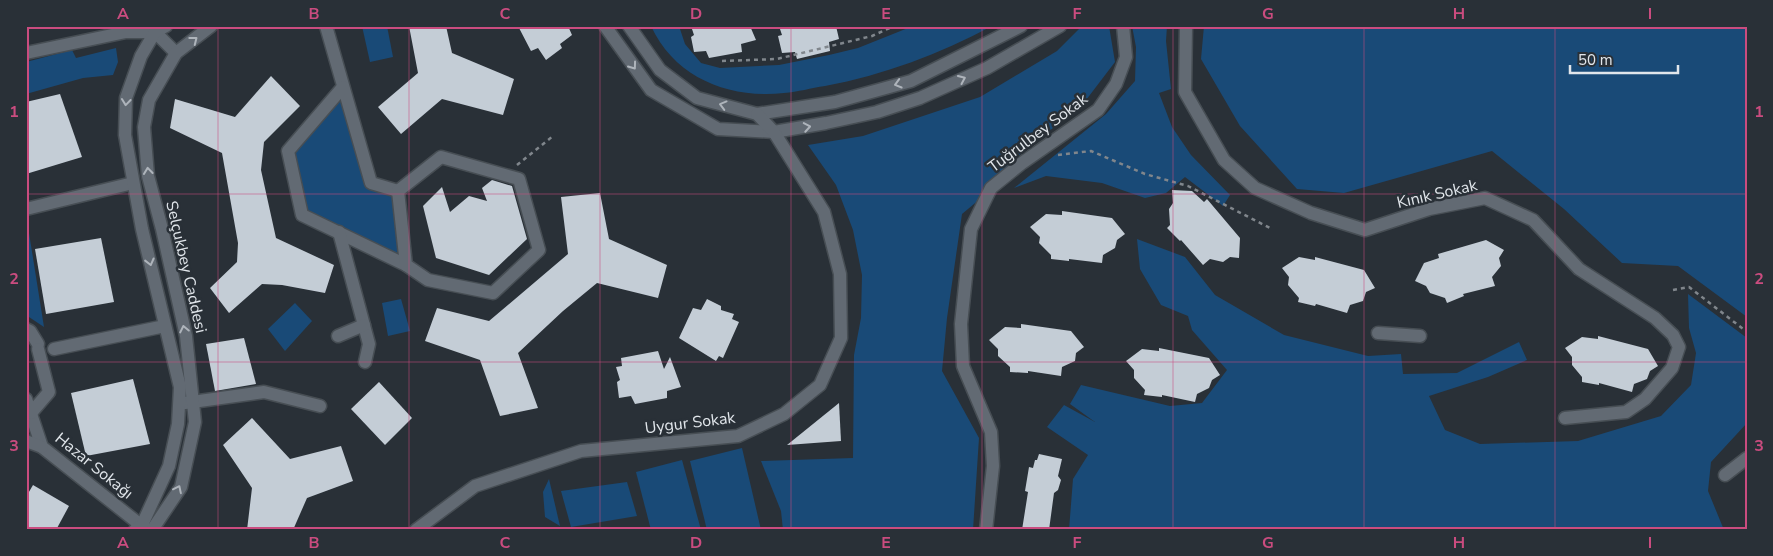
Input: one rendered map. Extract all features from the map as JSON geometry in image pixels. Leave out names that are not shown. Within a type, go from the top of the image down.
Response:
[{"type":"street","name":"Selçukbey Caddesi","points":[[144,528],[181,487],[195,422],[186,336],[148,176],[144,127],[150,100],[176,53],[211,26]]},
{"type":"street","points":[[326,26],[370,183],[398,191]]},
{"type":"street","points":[[605,26],[651,90],[718,129],[774,132],[860,116],[920,98],[988,68],[1060,26]]},
{"type":"street","points":[[629,26],[660,70],[696,98],[757,114],[835,102],[911,81],[1021,26]]},
{"type":"street","name":"Tuğrulbey Sokak","points":[[986,530],[993,466],[992,432],[963,366],[961,324],[970,229],[991,188],[1022,163],[1098,110],[1116,84],[1126,57],[1123,26]]},
{"type":"street","name":"Kınık Sokak","points":[[1186,26],[1185,92],[1224,160],[1255,188],[1311,213],[1365,230],[1430,209],[1485,198],[1533,220],[1580,269],[1655,318],[1673,335],[1679,347],[1672,368],[1645,399],[1626,412],[1565,418]]},
{"type":"street","name":"Selçukbey Caddesi","points":[[144,528],[169,466],[178,424],[180,386],[142,229],[133,183],[125,135],[126,98],[140,56],[161,29]]},
{"type":"street","points":[[26,53],[126,32],[161,29],[176,53]]},
{"type":"street","points":[[343,87],[288,150],[302,215],[406,265],[428,280],[493,293],[539,250],[519,179],[441,157],[398,191]]},
{"type":"street","name":"Uygur Sokak","points":[[416,530],[475,486],[581,451],[738,436],[784,414],[820,385],[841,338],[840,274],[824,212],[774,132],[757,114]]},
{"type":"street","points":[[26,209],[133,183]]},
{"type":"street","points":[[398,191],[406,265]]},
{"type":"street","points":[[339,232],[369,344],[365,362]]},
{"type":"street","points":[[338,336],[364,325]]},
{"type":"street","points":[[54,349],[165,326]]},
{"type":"street","points":[[26,329],[30,331],[38,347],[49,392],[31,413]]},
{"type":"street","points":[[1378,333],[1420,336]]},
{"type":"street","points":[[179,404],[264,392],[320,406]]},
{"type":"street","name":"Hazar Sokağı","points":[[26,399],[42,448],[144,528]]},
{"type":"street","points":[[26,441],[42,448]]},
{"type":"street","points":[[1726,475],[1747,458]]},
{"type":"path","points":[[722,61],[777,59],[872,36],[894,26]]},
{"type":"path","points":[[504,174],[553,136]]},
{"type":"path","points":[[1055,155],[1090,151],[1145,174],[1188,186],[1270,228]]},
{"type":"path","points":[[1673,290],[1689,287],[1747,332]]},
{"type":"shaded area","points":[[362,26],[387,26],[393,57],[370,62]]},
{"type":"shaded area","points":[[651,26],[679,26],[685,44],[701,63],[720,68],[779,65],[829,55],[858,48],[913,26],[992,26],[952,46],[890,70],[794,92],[763,94],[724,88],[689,72],[661,44]]},
{"type":"shaded area","points":[[1082,26],[1109,26],[1115,62],[1083,104],[1018,156],[1029,158],[962,214],[947,318],[942,371],[979,438],[973,530],[783,530],[781,511],[761,461],[853,458],[854,355],[861,318],[862,275],[853,230],[836,185],[808,145],[863,136],[980,97],[1057,51]]},
{"type":"shaded area","points":[[1132,26],[1167,26],[1166,41],[1171,89],[1159,93],[1172,127],[1191,155],[1230,195],[1223,206],[1185,177],[1166,193],[1145,198],[1102,183],[1046,176],[1014,188],[1106,114],[1135,81],[1136,47]]},
{"type":"shaded area","points":[[1204,26],[1747,26],[1747,317],[1678,266],[1622,263],[1564,209],[1492,151],[1344,193],[1297,189],[1240,126],[1201,59]]},
{"type":"shaded area","points":[[116,48],[118,62],[113,75],[83,78],[26,94],[26,62],[72,50],[76,58]]},
{"type":"shaded area","points":[[343,87],[371,183],[398,191],[406,265],[302,215],[288,151]]},
{"type":"shaded area","points":[[29,233],[44,327],[26,315],[26,234]]},
{"type":"shaded area","points":[[1137,239],[1185,257],[1215,295],[1284,335],[1368,356],[1401,354],[1403,374],[1457,373],[1519,342],[1527,360],[1488,377],[1429,396],[1445,430],[1480,444],[1578,441],[1661,416],[1691,385],[1696,353],[1689,328],[1688,294],[1747,338],[1747,423],[1711,462],[1708,491],[1724,530],[1069,530],[1073,479],[1088,455],[1047,427],[1064,405],[1095,422],[1070,404],[1081,385],[1170,406],[1202,403],[1227,370],[1192,330],[1188,316],[1161,305],[1140,269]]},
{"type":"shaded area","points":[[401,299],[410,331],[388,336],[382,303]]},
{"type":"shaded area","points":[[295,303],[312,321],[285,351],[268,329]]},
{"type":"shaded area","points":[[742,448],[761,530],[707,530],[690,461]]},
{"type":"shaded area","points":[[682,460],[701,530],[651,530],[636,472]]},
{"type":"shaded area","points":[[549,479],[560,526],[545,517],[543,492]]},
{"type":"shaded area","points":[[627,482],[637,516],[571,527],[561,491]]},
{"type":"building","points":[[409,26],[446,26],[452,53],[514,79],[503,115],[442,99],[401,134],[378,107],[418,73]]},
{"type":"building","points":[[518,26],[568,26],[572,35],[560,44],[562,48],[546,60],[538,48],[531,51]]},
{"type":"building","points":[[691,26],[750,26],[756,40],[741,44],[742,52],[709,58],[706,51],[694,52],[691,37],[694,35]]},
{"type":"building","points":[[779,26],[836,26],[839,39],[829,42],[830,51],[797,59],[795,52],[782,53],[778,36],[782,35]]},
{"type":"building","points":[[271,76],[300,106],[264,142],[261,170],[276,238],[334,265],[325,293],[282,285],[262,284],[229,313],[210,288],[237,262],[238,243],[222,153],[170,128],[175,99],[235,117]]},
{"type":"building","points":[[60,94],[82,157],[26,174],[26,102]]},
{"type":"building","points":[[492,180],[512,186],[527,239],[489,275],[436,258],[423,206],[442,187],[450,212],[469,196],[487,201],[482,188]]},
{"type":"building","points":[[1172,190],[1192,191],[1204,202],[1207,199],[1240,238],[1239,258],[1230,257],[1223,262],[1210,259],[1203,265],[1181,240],[1167,228],[1170,225],[1169,209],[1173,203]]},
{"type":"building","points":[[600,193],[609,239],[667,265],[658,298],[597,283],[563,311],[518,353],[538,408],[500,416],[480,360],[425,341],[437,308],[489,321],[568,254],[561,197]]},
{"type":"building","points":[[1062,211],[1112,218],[1125,234],[1117,240],[1115,248],[1103,255],[1102,263],[1051,259],[1051,255],[1039,243],[1040,237],[1030,227],[1046,214],[1062,215]]},
{"type":"building","points":[[101,238],[114,302],[46,314],[35,249]]},
{"type":"building","points":[[1486,240],[1504,250],[1499,258],[1501,266],[1492,277],[1495,286],[1463,294],[1464,296],[1447,303],[1445,298],[1430,293],[1426,286],[1415,281],[1424,263],[1439,258],[1438,254]]},
{"type":"building","points":[[1299,257],[1315,260],[1315,257],[1364,270],[1375,288],[1366,292],[1363,301],[1350,305],[1347,313],[1316,304],[1315,306],[1298,302],[1299,298],[1288,285],[1289,277],[1282,268]]},
{"type":"building","points":[[707,299],[721,306],[721,310],[734,314],[732,319],[739,322],[723,358],[719,356],[716,361],[679,338],[693,308],[701,310]]},
{"type":"building","points":[[1021,324],[1071,331],[1084,347],[1076,353],[1075,361],[1062,367],[1061,376],[1028,371],[1028,373],[1010,372],[1010,367],[998,356],[998,349],[989,340],[1005,327],[1021,328]]},
{"type":"building","points":[[1598,336],[1648,349],[1658,366],[1650,371],[1647,379],[1634,384],[1632,392],[1599,383],[1599,385],[1582,382],[1582,377],[1572,365],[1572,357],[1565,348],[1582,337],[1598,339]]},
{"type":"building","points":[[244,338],[256,384],[215,391],[206,344]]},
{"type":"building","points":[[1159,348],[1209,358],[1220,375],[1212,380],[1209,388],[1197,394],[1195,402],[1162,395],[1162,397],[1144,395],[1145,390],[1134,378],[1134,370],[1126,361],[1142,349],[1159,351]]},
{"type":"building","points":[[658,351],[664,369],[670,357],[681,387],[667,391],[667,398],[635,404],[631,396],[619,398],[617,382],[620,380],[616,367],[622,366],[621,358]]},
{"type":"building","points":[[133,379],[150,444],[86,456],[71,393]]},
{"type":"building","points":[[379,382],[412,418],[385,445],[351,409]]},
{"type":"building","points":[[839,403],[841,441],[787,445]]},
{"type":"building","points":[[252,418],[290,459],[341,446],[353,481],[307,498],[293,530],[247,530],[252,488],[223,445]]},
{"type":"building","points":[[1039,454],[1062,459],[1058,476],[1061,480],[1058,490],[1054,493],[1049,530],[1022,530],[1028,492],[1025,491],[1029,467],[1033,468]]},
{"type":"building","points":[[33,485],[69,506],[56,530],[26,530],[26,497]]}]
